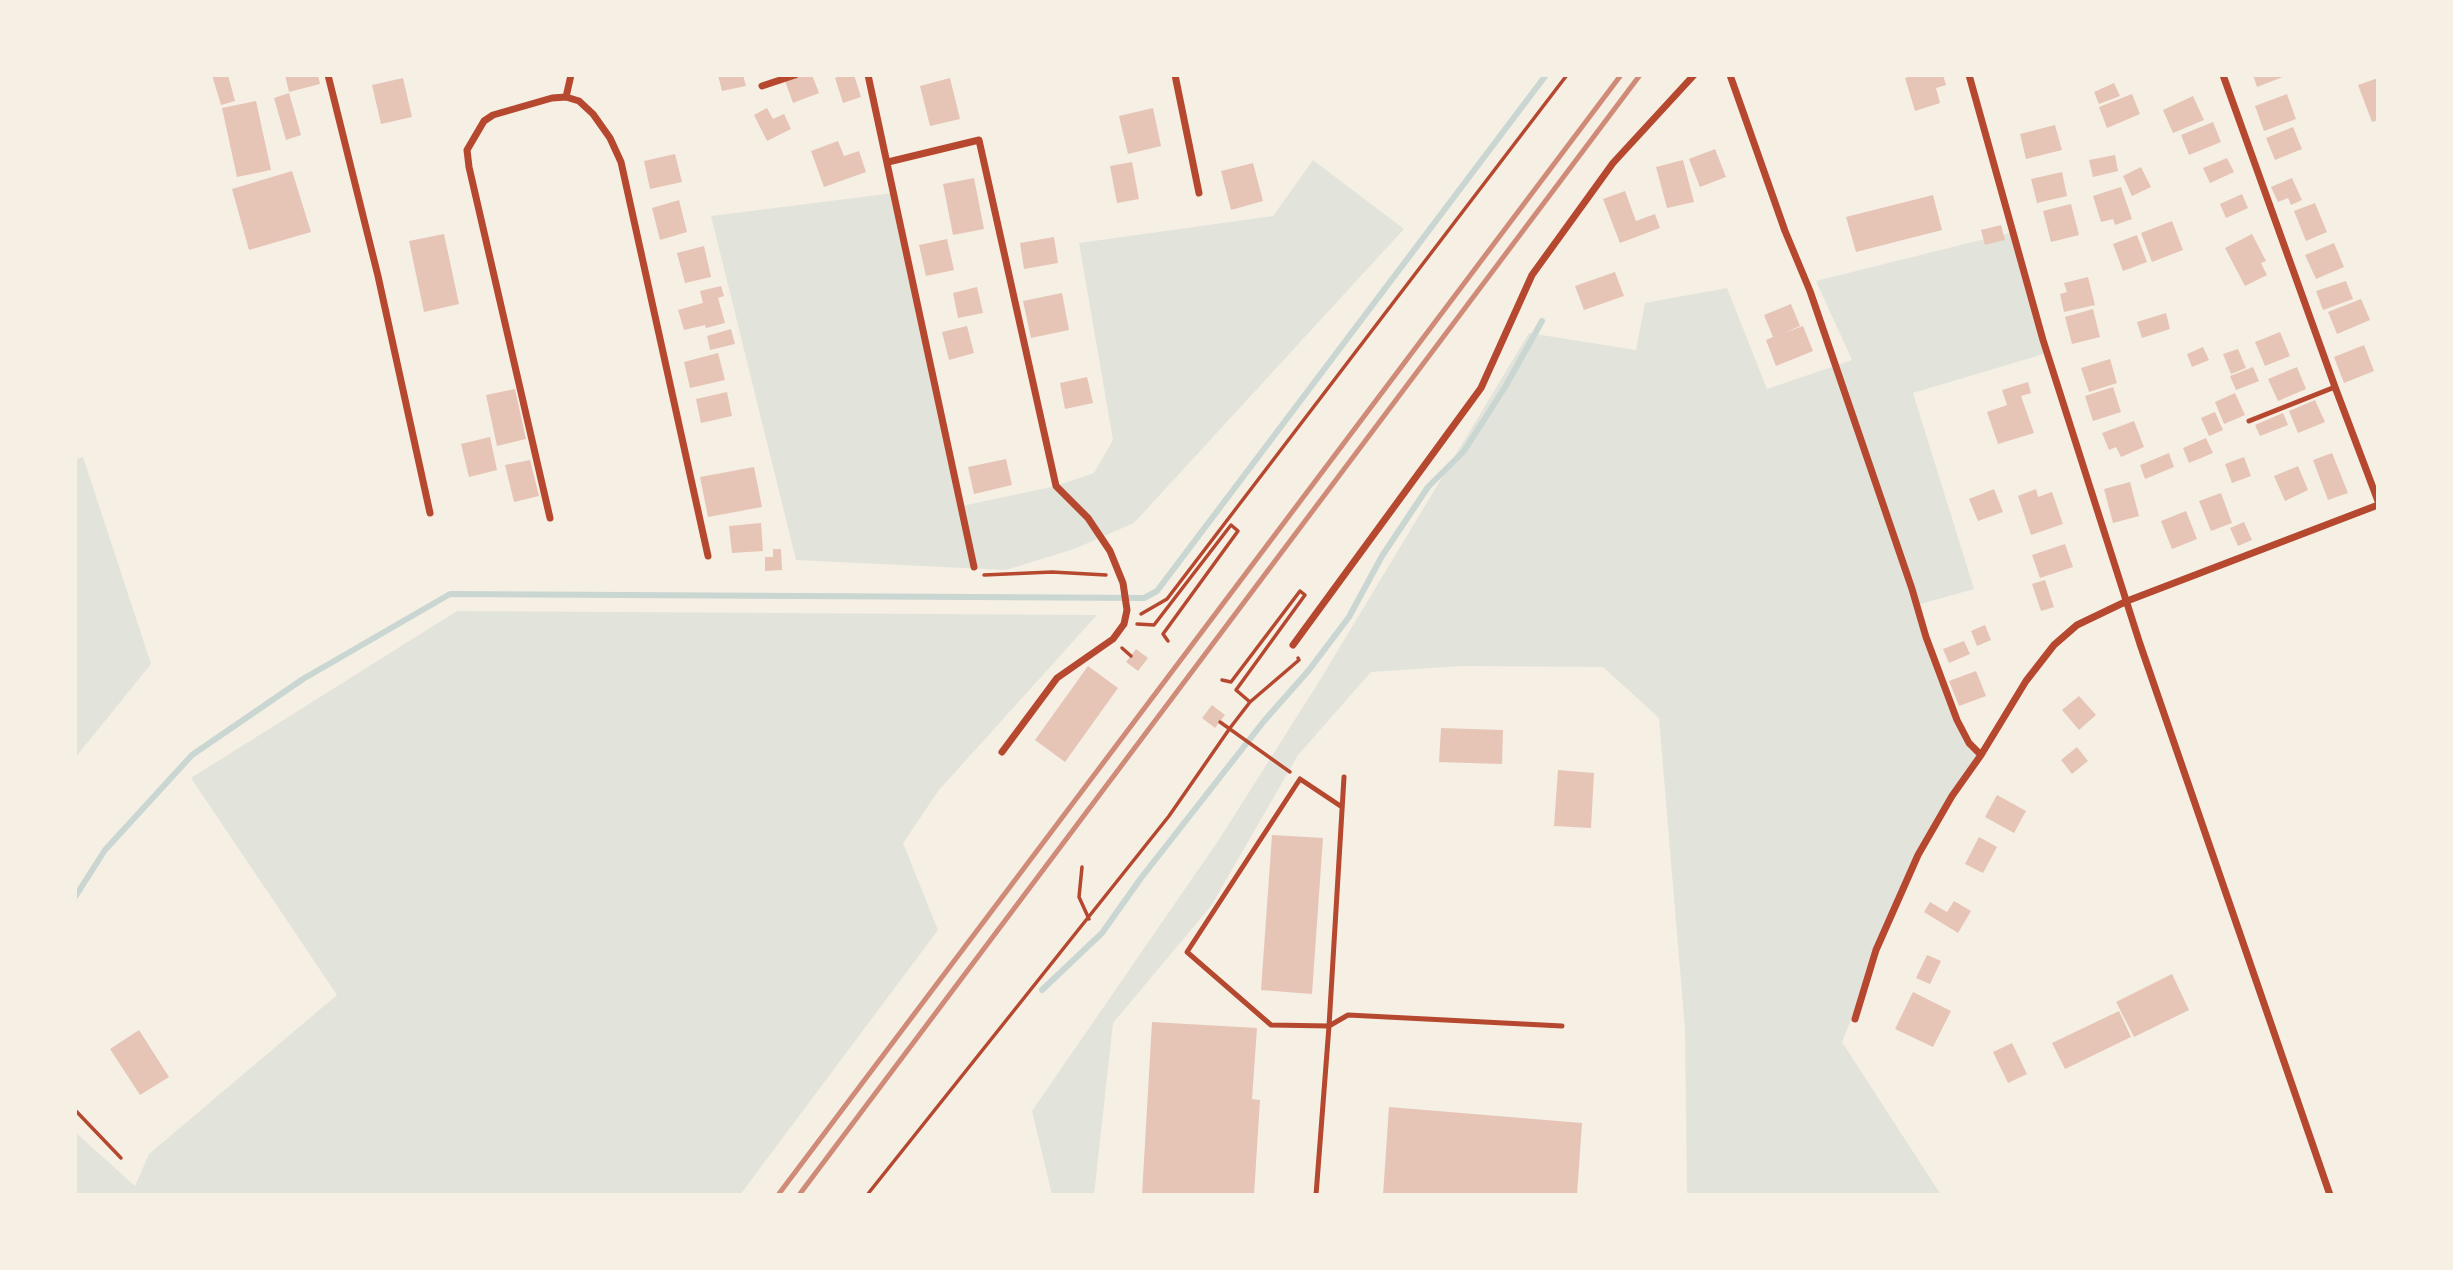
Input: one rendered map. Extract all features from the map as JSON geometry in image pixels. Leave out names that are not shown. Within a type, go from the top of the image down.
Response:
[{"type":"street","points":[[328,75],[378,276],[430,513]]},
{"type":"street","points":[[566,97],[571,75]]},
{"type":"street","points":[[762,86],[795,75]]},
{"type":"street","points":[[868,75],[974,567]]},
{"type":"street","points":[[1175,75],[1199,192]]},
{"type":"street","points":[[1293,645],[1481,388],[1532,275],[1613,163],[1693,75]]},
{"type":"street","points":[[1730,75],[1780,219],[1810,291],[1943,684],[1969,743],[1981,755]]},
{"type":"street","points":[[1969,75],[2043,340],[2127,601],[2330,1195]]},
{"type":"street","points":[[1855,1019],[1876,950],[1918,855],[1952,796],[1981,755],[2026,681],[2054,645],[2077,625],[2127,601],[2378,503],[2223,75]]},
{"type":"street","points":[[550,518],[467,150],[484,121],[493,115],[552,97],[566,97],[579,101],[593,114],[611,138],[621,162],[708,556]]},
{"type":"street","points":[[888,162],[979,140],[1056,486],[1088,518],[1110,551],[1122,579],[1127,610],[1124,624],[1113,639],[1057,678],[1002,752]]},
{"type":"lane","points":[[2249,421],[2335,387]]},
{"type":"lane","points":[[1316,1195],[1343,777]]},
{"type":"lane","points":[[1342,807],[1300,779],[1187,952],[1271,1025],[1329,1026],[1348,1016],[1562,1026]]},
{"type":"path","points":[[1124,624],[1167,599],[1567,75]]},
{"type":"path","points":[[1154,625],[1231,525],[1238,531],[1163,634],[1168,641]]},
{"type":"path","points":[[974,567],[983,575],[1052,572],[1122,579]]},
{"type":"path","points":[[1222,680],[1231,682],[1300,591],[1305,595],[1236,690],[1250,702]]},
{"type":"path","points":[[867,1195],[1089,919],[1169,816],[1250,702],[1299,660],[1293,645]]},
{"type":"path","points":[[1220,722],[1281,766]]},
{"type":"path","points":[[1082,867],[1079,897],[1089,919]]},
{"type":"path","points":[[75,1110],[121,1158]]},
{"type":"shaded area","points":[[1313,160],[1404,229],[1134,523],[1074,549],[1006,570],[796,560],[711,216],[894,193],[962,506],[1056,486],[1094,473],[1113,440],[1079,243],[1273,216]]},
{"type":"shaded area","points":[[2013,232],[2047,353],[1913,393],[1974,589],[1917,605],[1957,720],[1981,755],[1918,855],[1842,1042],[1941,1195],[1687,1195],[1685,1029],[1659,718],[1603,667],[1461,666],[1371,672],[1298,755],[1211,906],[1113,1023],[1094,1195],[1052,1195],[1032,1111],[1220,838],[1320,680],[1529,333],[1636,350],[1645,303],[1727,288],[1767,389],[1852,360],[1816,281]]},
{"type":"shaded area","points":[[83,457],[151,664],[75,758],[75,459]]},
{"type":"shaded area","points":[[457,611],[1097,615],[939,790],[903,843],[938,930],[740,1195],[75,1195],[75,1132],[135,1186],[149,1154],[337,995],[191,778]]},
{"type":"building","points":[[212,75],[228,75],[235,101],[221,105]]},
{"type":"building","points":[[285,75],[318,75],[320,84],[289,92]]},
{"type":"building","points":[[718,75],[743,75],[746,86],[722,91]]},
{"type":"building","points":[[801,75],[812,75],[819,93],[793,103],[785,81]]},
{"type":"building","points":[[854,75],[861,97],[843,103],[835,78]]},
{"type":"building","points":[[1915,75],[1943,75],[1946,85],[1936,88],[1940,103],[1915,111],[1905,78]]},
{"type":"building","points":[[2253,75],[2288,75],[2257,87]]},
{"type":"building","points":[[403,78],[412,117],[381,124],[372,85]]},
{"type":"building","points":[[950,78],[960,119],[930,126],[920,86]]},
{"type":"building","points":[[2378,78],[2378,120],[2372,122],[2358,85]]},
{"type":"building","points":[[2114,83],[2120,96],[2099,104],[2094,92]]},
{"type":"building","points":[[289,93],[301,135],[286,140],[274,98]]},
{"type":"building","points":[[2132,94],[2140,114],[2107,128],[2099,107]]},
{"type":"building","points":[[2287,94],[2296,119],[2264,131],[2255,106]]},
{"type":"building","points":[[2193,96],[2204,120],[2173,133],[2163,110]]},
{"type":"building","points":[[256,101],[271,170],[237,177],[222,108]]},
{"type":"building","points":[[767,108],[773,119],[784,114],[791,129],[767,141],[754,115]]},
{"type":"building","points":[[1153,108],[1161,146],[1128,154],[1119,116]]},
{"type":"building","points":[[2213,122],[2221,142],[2189,155],[2181,135]]},
{"type":"building","points":[[2055,125],[2062,150],[2026,159],[2020,134]]},
{"type":"building","points":[[2293,127],[2302,149],[2275,160],[2266,138]]},
{"type":"building","points":[[838,141],[844,156],[859,151],[866,172],[824,187],[811,151]]},
{"type":"building","points":[[1715,149],[1726,177],[1700,187],[1689,159]]},
{"type":"building","points":[[675,154],[682,182],[650,189],[644,161]]},
{"type":"building","points":[[2115,155],[2118,171],[2093,177],[2089,160]]},
{"type":"building","points":[[2227,158],[2234,172],[2210,183],[2203,168]]},
{"type":"building","points":[[1683,160],[1694,202],[1667,208],[1656,167]]},
{"type":"building","points":[[1132,162],[1139,199],[1117,203],[1110,166]]},
{"type":"building","points":[[1253,163],[1263,201],[1231,210],[1221,171]]},
{"type":"building","points":[[2141,167],[2151,187],[2132,196],[2123,176]]},
{"type":"building","points":[[292,171],[311,232],[249,250],[232,189]]},
{"type":"building","points":[[2062,172],[2067,196],[2037,203],[2031,179]]},
{"type":"building","points":[[974,178],[984,229],[953,235],[943,184]]},
{"type":"building","points":[[2292,178],[2302,200],[2291,205],[2288,198],[2278,202],[2271,187]]},
{"type":"building","points":[[2121,187],[2132,219],[2115,225],[2113,219],[2101,222],[2093,196]]},
{"type":"building","points":[[1625,191],[1636,221],[1655,214],[1660,228],[1620,243],[1603,199]]},
{"type":"building","points":[[2242,194],[2248,208],[2226,218],[2220,204]]},
{"type":"building","points":[[1933,195],[1942,230],[1856,252],[1846,217]]},
{"type":"building","points":[[679,200],[687,232],[660,240],[652,208]]},
{"type":"building","points":[[2315,203],[2327,232],[2306,241],[2294,211]]},
{"type":"building","points":[[2071,204],[2079,235],[2051,242],[2043,211]]},
{"type":"building","points":[[2172,221],[2183,250],[2152,262],[2141,233]]},
{"type":"building","points":[[2001,225],[2005,240],[1985,245],[1981,230]]},
{"type":"building","points":[[444,234],[459,304],[424,312],[409,241]]},
{"type":"building","points":[[2252,234],[2266,261],[2261,263],[2267,275],[2245,286],[2225,248]]},
{"type":"building","points":[[2137,235],[2147,262],[2123,271],[2113,244]]},
{"type":"building","points":[[1054,237],[1058,263],[1024,269],[1020,243]]},
{"type":"building","points":[[947,239],[954,270],[926,276],[919,245]]},
{"type":"building","points":[[2334,243],[2344,267],[2316,279],[2305,255]]},
{"type":"building","points":[[704,246],[711,277],[685,283],[677,253]]},
{"type":"building","points":[[1615,272],[1624,296],[1584,310],[1575,286]]},
{"type":"building","points":[[2088,277],[2095,305],[2064,312],[2060,294],[2067,292],[2064,283]]},
{"type":"building","points":[[2346,281],[2353,299],[2323,310],[2316,291]]},
{"type":"building","points":[[721,286],[724,296],[718,298],[725,323],[684,330],[678,310],[703,303],[700,291]]},
{"type":"building","points":[[977,287],[983,313],[958,318],[953,293]]},
{"type":"building","points":[[1062,293],[1069,330],[1031,338],[1023,301]]},
{"type":"building","points":[[2361,299],[2370,320],[2337,334],[2328,312]]},
{"type":"building","points":[[1791,304],[1800,326],[1783,333],[1803,326],[1813,351],[1776,366],[1766,340],[1773,337],[1764,315]]},
{"type":"building","points":[[2093,309],[2100,337],[2072,344],[2065,317]]},
{"type":"building","points":[[2166,313],[2170,329],[2142,338],[2137,322]]},
{"type":"building","points":[[967,326],[974,353],[949,360],[942,332]]},
{"type":"building","points":[[731,329],[735,344],[710,350],[707,336]]},
{"type":"building","points":[[2280,332],[2290,356],[2265,366],[2255,342]]},
{"type":"building","points":[[2364,345],[2374,371],[2344,383],[2334,357]]},
{"type":"building","points":[[2203,347],[2209,360],[2192,367],[2187,354]]},
{"type":"building","points":[[2238,349],[2246,368],[2231,374],[2223,354]]},
{"type":"building","points":[[718,353],[725,380],[690,388],[684,362]]},
{"type":"building","points":[[2110,359],[2117,383],[2089,392],[2081,368]]},
{"type":"building","points":[[2253,367],[2259,381],[2236,390],[2230,376]]},
{"type":"building","points":[[2297,367],[2306,389],[2278,401],[2268,379]]},
{"type":"building","points":[[1087,377],[1093,403],[1065,409],[1060,383]]},
{"type":"building","points":[[2028,382],[2031,393],[2021,396],[2034,433],[1998,444],[1987,412],[2007,405],[2002,390]]},
{"type":"building","points":[[2113,387],[2121,412],[2093,421],[2085,396]]},
{"type":"building","points":[[515,389],[526,439],[497,446],[486,395]]},
{"type":"building","points":[[727,392],[732,416],[701,423],[696,399]]},
{"type":"building","points":[[2235,393],[2245,415],[2224,424],[2215,402]]},
{"type":"building","points":[[2315,400],[2325,422],[2298,433],[2289,411]]},
{"type":"building","points":[[2215,412],[2223,430],[2209,436],[2201,418]]},
{"type":"building","points":[[2283,413],[2288,425],[2260,436],[2255,425]]},
{"type":"building","points":[[2134,421],[2144,447],[2121,457],[2116,447],[2109,450],[2102,433]]},
{"type":"building","points":[[490,437],[497,470],[469,477],[461,444]]},
{"type":"building","points":[[2206,438],[2213,453],[2189,463],[2183,448]]},
{"type":"building","points":[[2169,453],[2174,467],[2145,479],[2140,465]]},
{"type":"building","points":[[2332,453],[2348,493],[2328,500],[2313,460]]},
{"type":"building","points":[[2244,457],[2251,476],[2232,483],[2225,464]]},
{"type":"building","points":[[1006,459],[1012,485],[974,494],[968,467]]},
{"type":"building","points":[[530,460],[539,496],[514,502],[505,465]]},
{"type":"building","points":[[2298,466],[2308,490],[2285,501],[2274,476]]},
{"type":"building","points":[[754,467],[762,507],[708,517],[700,477]]},
{"type":"building","points":[[2130,482],[2139,516],[2113,523],[2104,489]]},
{"type":"building","points":[[1994,489],[2003,512],[1978,521],[1969,499]]},
{"type":"building","points":[[2036,489],[2038,497],[2052,492],[2063,524],[2031,535],[2018,496]]},
{"type":"building","points":[[2221,493],[2232,523],[2211,531],[2199,501]]},
{"type":"building","points":[[2186,511],[2197,539],[2172,549],[2161,521]]},
{"type":"building","points":[[2244,522],[2252,540],[2238,546],[2230,528]]},
{"type":"building","points":[[761,523],[763,551],[732,553],[729,526]]},
{"type":"building","points":[[2065,544],[2073,567],[2040,578],[2032,555]]},
{"type":"building","points":[[773,549],[781,549],[782,570],[765,571],[765,557],[773,557]]},
{"type":"building","points":[[2045,580],[2054,607],[2041,611],[2032,584]]},
{"type":"building","points":[[1985,625],[1991,640],[1977,646],[1971,631]]},
{"type":"building","points":[[1964,641],[1970,654],[1949,663],[1943,649]]},
{"type":"building","points":[[1136,649],[1148,658],[1138,671],[1126,662]]},
{"type":"building","points":[[1088,666],[1118,688],[1065,762],[1035,740]]},
{"type":"building","points":[[1976,671],[1986,696],[1959,706],[1949,681]]},
{"type":"building","points":[[2079,696],[2096,715],[2079,730],[2062,710]]},
{"type":"building","points":[[1212,705],[1225,715],[1215,728],[1202,718]]},
{"type":"building","points":[[1441,728],[1503,730],[1502,764],[1439,762]]},
{"type":"building","points":[[2077,747],[2088,761],[2072,774],[2061,760]]},
{"type":"building","points":[[1558,770],[1594,773],[1591,828],[1554,826]]},
{"type":"building","points":[[1997,795],[2026,811],[2014,833],[1985,817]]},
{"type":"building","points":[[1272,835],[1323,838],[1312,994],[1261,990]]},
{"type":"building","points":[[1979,837],[1997,847],[1983,873],[1965,864]]},
{"type":"building","points":[[1954,901],[1971,911],[1958,933],[1924,912],[1930,902],[1947,912]]},
{"type":"building","points":[[1927,955],[1941,961],[1930,984],[1916,978]]},
{"type":"building","points":[[2172,974],[2189,1010],[2134,1037],[2116,1002]]},
{"type":"building","points":[[1913,992],[1951,1011],[1933,1047],[1895,1029]]},
{"type":"building","points":[[2119,1011],[2131,1037],[2065,1069],[2052,1043]]},
{"type":"building","points":[[1152,1022],[1257,1028],[1252,1099],[1260,1100],[1254,1195],[1142,1195]]},
{"type":"building","points":[[139,1030],[169,1077],[140,1095],[110,1049]]},
{"type":"building","points":[[2012,1043],[2027,1074],[2008,1083],[1993,1052]]},
{"type":"building","points":[[1389,1107],[1582,1123],[1577,1195],[1383,1195]]},
{"type":"waterway","points":[[75,897],[105,850],[192,755],[303,679],[450,594],[1144,598],[1157,591],[1546,75]]},
{"type":"waterway","points":[[1042,990],[1102,933],[1141,878],[1349,617],[1382,556],[1428,487],[1464,451],[1505,387],[1542,321]]},
{"type":"railway","points":[[778,1195],[1621,75]]},
{"type":"railway","points":[[799,1195],[1640,75]]}]
